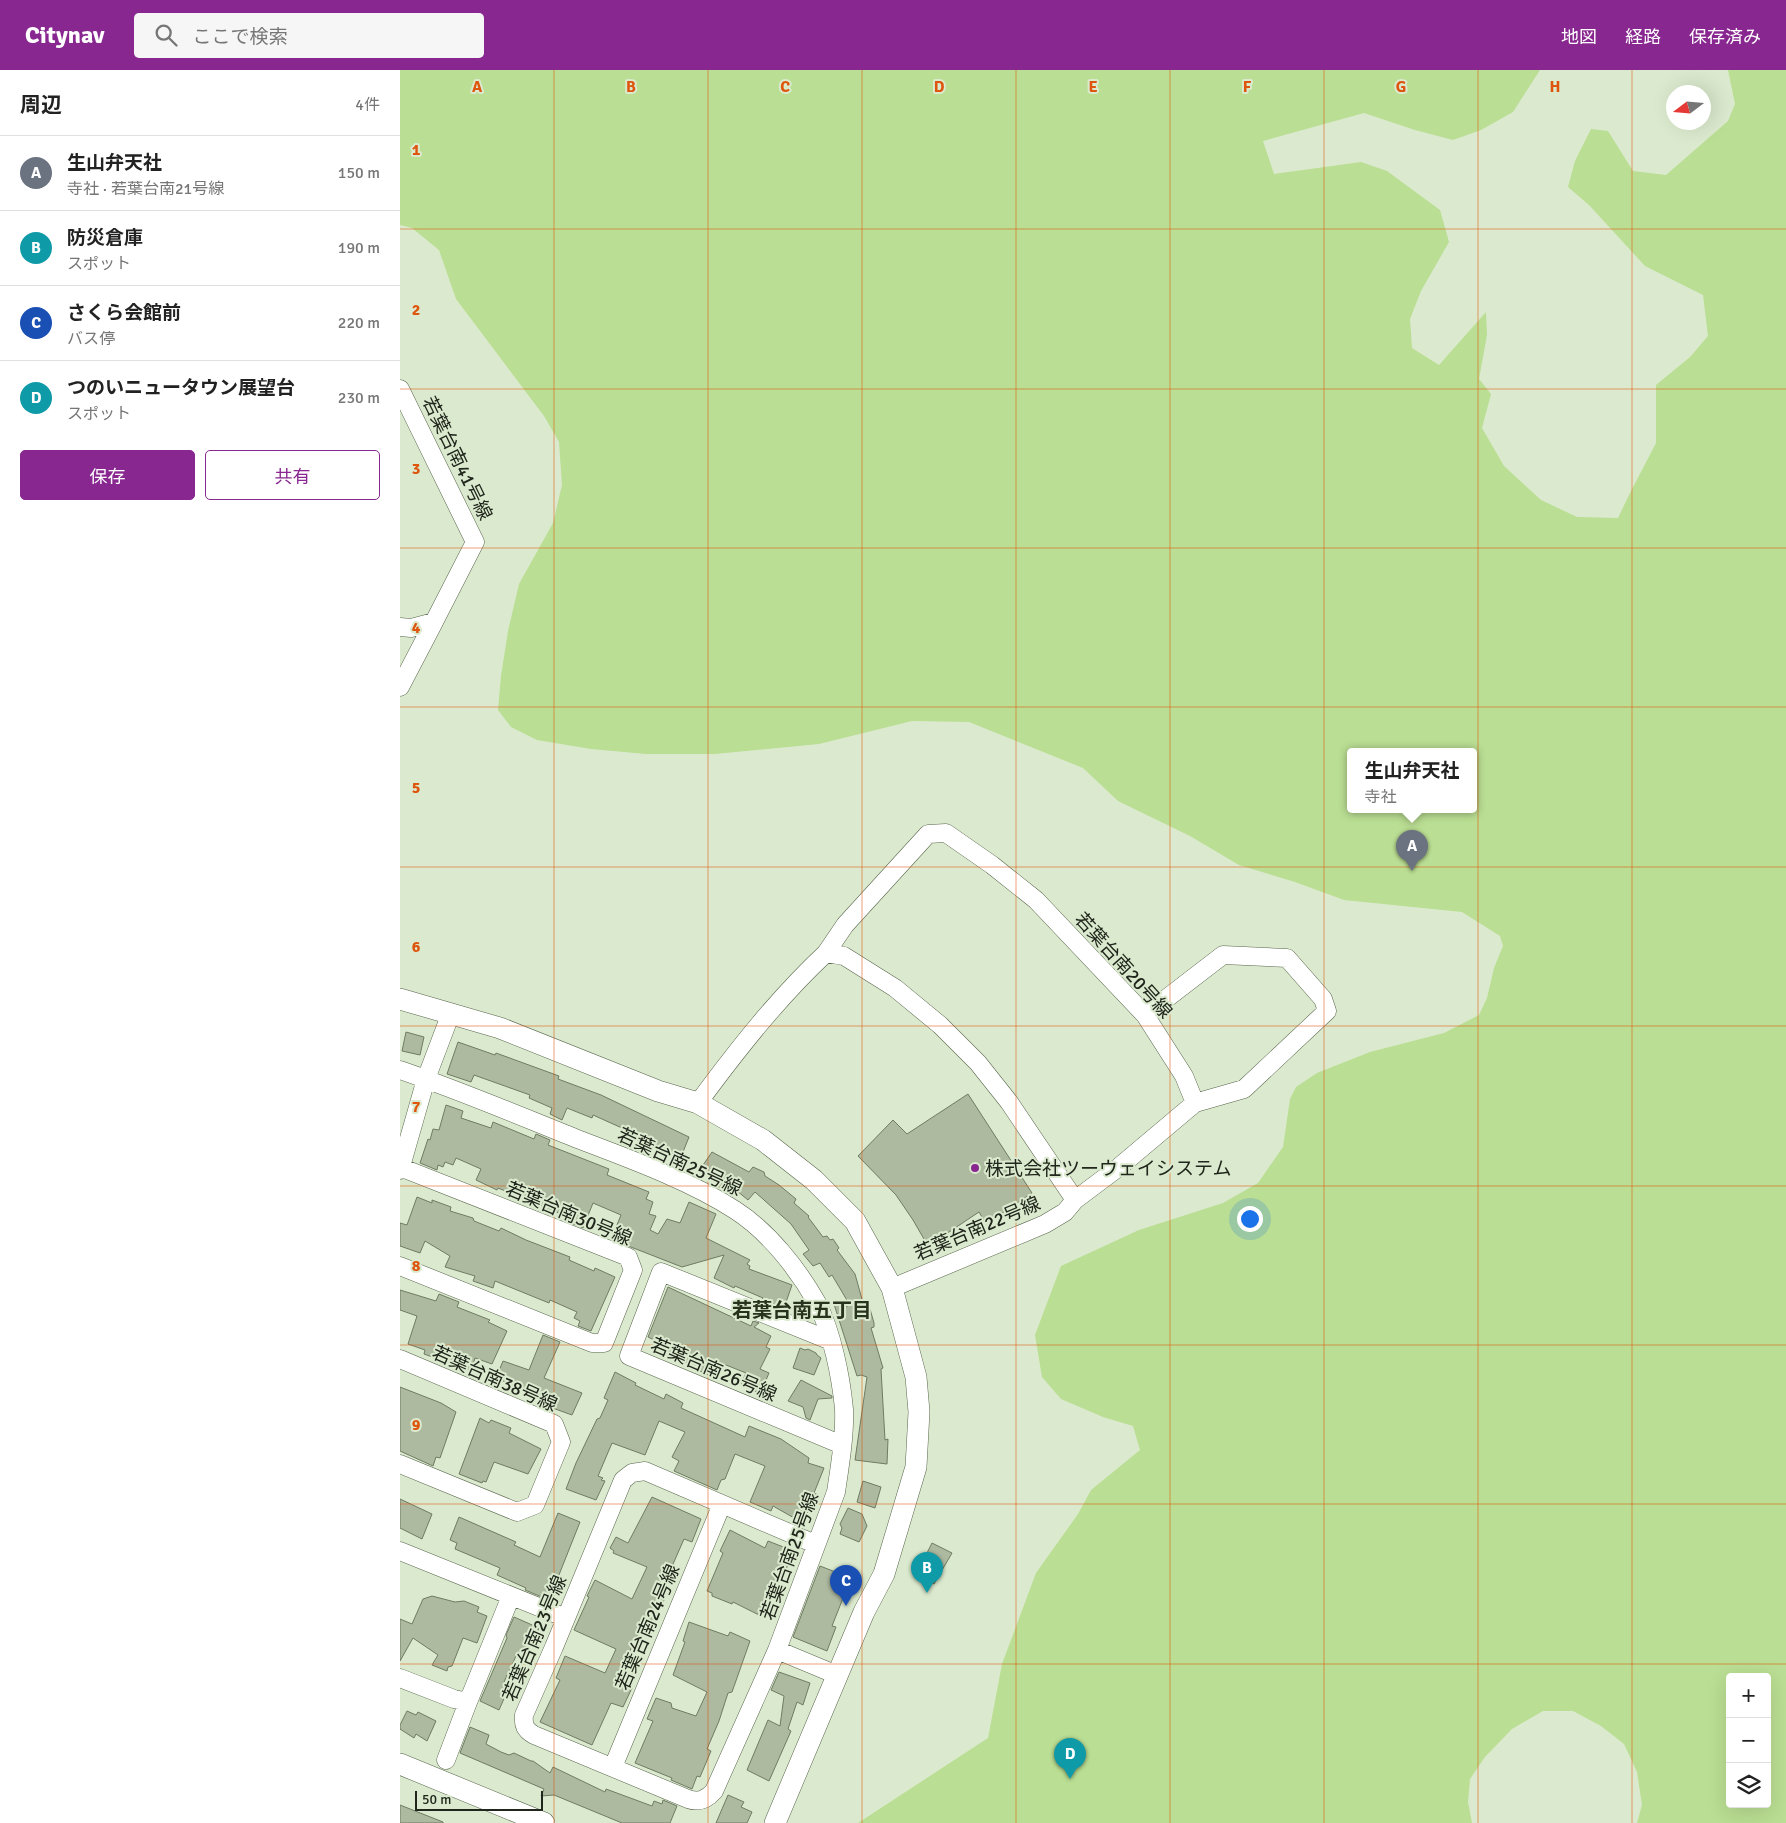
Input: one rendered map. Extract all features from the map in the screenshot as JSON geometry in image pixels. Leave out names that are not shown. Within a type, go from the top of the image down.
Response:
[{"type":"street","name":"若葉台南41号線","points":[[400,389],[475,542],[434,622]]},
{"type":"street","points":[[400,627],[411,628],[434,622]]},
{"type":"street","points":[[400,687],[434,622]]},
{"type":"street","name":"若葉台南20号線","points":[[698,1103],[735,1053],[799,979],[826,953],[845,925],[928,834],[946,833],[992,865],[1036,900],[1145,1015],[1184,1076],[1194,1103]]},
{"type":"street","points":[[826,953],[844,956],[895,988],[940,1025],[978,1063],[1009,1102],[1075,1200],[1119,1167],[1194,1103],[1244,1089],[1327,1011],[1323,999],[1287,958],[1223,955],[1145,1015]]},
{"type":"street","points":[[400,998],[500,1028],[658,1091],[698,1103],[763,1140],[814,1180],[855,1221],[892,1288],[916,1377],[919,1412],[916,1467],[884,1574],[864,1612],[775,1823]]},
{"type":"street","points":[[400,1168],[426,1079],[451,1013]]},
{"type":"street","name":"若葉台南25号線","points":[[400,1070],[608,1150],[713,1196],[736,1210],[766,1235],[783,1253],[817,1304],[831,1341],[840,1378],[844,1410],[836,1492],[777,1650],[837,1675]]},
{"type":"street","name":"若葉台南30号線","points":[[400,1168],[628,1257],[633,1270],[604,1344],[592,1343],[400,1266]]},
{"type":"street","name":"若葉台南22号線","points":[[892,1288],[1045,1224],[1065,1212],[1075,1200]]},
{"type":"street","name":"若葉台南26号線","points":[[831,1341],[661,1272],[629,1356],[842,1445]]},
{"type":"street","name":"若葉台南38号線","points":[[400,1359],[554,1424],[561,1442],[535,1505],[517,1512],[400,1464]]},
{"type":"street","name":"若葉台南23号線","points":[[777,1650],[714,1791],[705,1799],[697,1801],[688,1799],[534,1735],[528,1732],[525,1727],[524,1715],[623,1480],[632,1473],[645,1471],[815,1544]]},
{"type":"street","name":"若葉台南24号線","points":[[612,1767],[722,1504]]},
{"type":"street","points":[[400,1551],[566,1618]]},
{"type":"street","points":[[446,1760],[511,1596]]},
{"type":"street","points":[[400,1678],[454,1699],[468,1702]]},
{"type":"street","points":[[400,1764],[544,1823]]},
{"type":"green space","points":[[400,70],[1540,70],[1513,112],[1481,130],[1453,140],[1364,113],[1263,141],[1274,174],[1361,162],[1387,171],[1440,210],[1449,242],[1421,291],[1410,319],[1412,348],[1439,365],[1486,312],[1487,335],[1479,379],[1491,394],[1482,428],[1504,466],[1541,500],[1577,517],[1618,518],[1656,443],[1656,385],[1690,357],[1708,336],[1703,295],[1645,266],[1589,205],[1568,187],[1575,161],[1591,129],[1608,131],[1633,171],[1666,175],[1728,121],[1735,104],[1728,70],[1786,70],[1786,1823],[1637,1823],[1642,1805],[1637,1772],[1624,1744],[1601,1726],[1573,1711],[1543,1711],[1512,1729],[1485,1757],[1470,1779],[1468,1802],[1472,1823],[858,1823],[988,1738],[1002,1664],[1036,1573],[1078,1514],[1091,1490],[1140,1450],[1133,1426],[1103,1417],[1061,1399],[1042,1377],[1035,1335],[1061,1266],[1139,1230],[1223,1203],[1258,1183],[1283,1147],[1290,1099],[1296,1087],[1317,1073],[1370,1052],[1444,1033],[1479,1015],[1487,998],[1494,968],[1503,946],[1500,936],[1462,912],[1344,900],[1295,882],[1239,865],[1190,836],[1118,801],[1083,768],[969,722],[912,721],[819,744],[715,754],[646,754],[591,749],[537,740],[511,727],[498,710],[508,631],[519,584],[553,523],[562,485],[559,442],[544,416],[456,299],[439,250],[412,228],[400,225]]},
{"type":"building","points":[[406,1032],[424,1037],[420,1055],[402,1051]]},
{"type":"building","points":[[458,1042],[495,1055],[496,1053],[559,1076],[558,1079],[601,1095],[689,1137],[681,1157],[675,1157],[620,1132],[622,1128],[593,1115],[592,1118],[567,1108],[562,1120],[550,1114],[552,1108],[529,1098],[530,1095],[474,1075],[471,1082],[447,1074]]},
{"type":"building","name":"株式会社ツーウェイシステム","points":[[968,1094],[1032,1193],[986,1224],[979,1212],[928,1246],[896,1195],[858,1156],[893,1120],[907,1134]]},
{"type":"building","points":[[446,1105],[463,1111],[461,1118],[491,1128],[493,1122],[534,1139],[536,1134],[550,1140],[548,1145],[609,1169],[607,1175],[649,1192],[646,1199],[653,1202],[649,1214],[656,1216],[650,1230],[658,1234],[667,1219],[680,1223],[689,1202],[716,1214],[706,1238],[750,1260],[747,1264],[750,1266],[749,1269],[792,1285],[784,1308],[779,1305],[777,1308],[761,1301],[763,1298],[735,1286],[734,1288],[714,1278],[724,1255],[682,1267],[618,1242],[618,1240],[612,1237],[621,1215],[593,1203],[583,1228],[564,1220],[566,1216],[476,1180],[481,1169],[456,1158],[453,1165],[445,1162],[443,1167],[438,1165],[437,1170],[420,1163],[433,1129],[439,1130]]},
{"type":"building","points":[[712,1152],[749,1172],[753,1167],[764,1172],[765,1176],[796,1199],[794,1203],[809,1216],[823,1237],[827,1236],[830,1240],[833,1239],[839,1248],[837,1250],[855,1274],[865,1310],[870,1309],[874,1323],[874,1327],[871,1328],[883,1368],[881,1369],[885,1440],[888,1439],[887,1464],[855,1460],[867,1377],[857,1376],[833,1301],[847,1307],[848,1302],[832,1275],[829,1277],[820,1263],[813,1266],[803,1254],[809,1250],[791,1224],[755,1192],[748,1200],[731,1186],[729,1189],[723,1190],[712,1182],[715,1176],[701,1168]]},
{"type":"building","points":[[417,1197],[432,1203],[432,1200],[451,1207],[450,1211],[473,1218],[474,1221],[499,1231],[501,1228],[570,1257],[569,1260],[594,1271],[595,1268],[615,1277],[591,1331],[578,1326],[580,1321],[574,1318],[577,1312],[550,1300],[549,1303],[495,1281],[493,1288],[473,1281],[475,1276],[445,1267],[450,1256],[425,1241],[420,1253],[400,1246],[400,1223],[407,1225]]},
{"type":"building","points":[[668,1287],[751,1326],[753,1321],[759,1323],[754,1327],[771,1336],[766,1347],[770,1349],[760,1369],[769,1373],[760,1394],[741,1384],[746,1373],[716,1361],[709,1375],[695,1369],[675,1354],[657,1345],[658,1342],[648,1337]]},
{"type":"building","points":[[400,1290],[436,1301],[439,1294],[459,1302],[457,1307],[490,1320],[488,1322],[507,1331],[492,1364],[475,1358],[471,1371],[424,1354],[425,1350],[408,1344],[417,1316],[400,1310]]},
{"type":"building","points":[[543,1335],[560,1342],[544,1378],[582,1393],[572,1415],[547,1406],[548,1403],[540,1399],[541,1397],[496,1378],[503,1361],[529,1370]]},
{"type":"building","points":[[800,1348],[808,1349],[821,1358],[814,1375],[793,1368]]},
{"type":"building","points":[[615,1372],[636,1383],[635,1385],[664,1399],[666,1394],[683,1403],[681,1408],[745,1437],[749,1426],[781,1439],[809,1458],[808,1463],[824,1468],[814,1493],[818,1495],[813,1505],[810,1506],[803,1523],[773,1506],[771,1511],[750,1502],[765,1466],[735,1454],[725,1479],[721,1480],[717,1490],[674,1471],[679,1461],[672,1457],[685,1432],[659,1421],[645,1455],[612,1443],[598,1476],[603,1478],[601,1480],[605,1481],[596,1500],[566,1489],[576,1463],[608,1400],[604,1398]]},
{"type":"building","points":[[801,1380],[832,1396],[832,1398],[818,1399],[810,1420],[806,1418],[803,1407],[788,1401]]},
{"type":"building","points":[[400,1387],[441,1403],[456,1412],[440,1458],[436,1457],[433,1466],[400,1451]]},
{"type":"building","points":[[480,1418],[489,1423],[491,1420],[511,1428],[509,1433],[541,1449],[528,1474],[494,1462],[486,1482],[483,1481],[482,1483],[459,1474]]},
{"type":"building","points":[[863,1481],[881,1487],[875,1508],[857,1502]]},
{"type":"building","points":[[652,1497],[701,1519],[692,1542],[684,1539],[670,1571],[666,1570],[655,1595],[665,1598],[654,1621],[646,1617],[628,1655],[631,1657],[618,1682],[632,1688],[623,1707],[611,1703],[592,1745],[540,1722],[560,1680],[556,1678],[565,1656],[605,1673],[616,1649],[574,1630],[595,1580],[632,1599],[647,1567],[613,1553],[614,1551],[610,1548],[616,1537],[628,1543]]},
{"type":"building","points":[[400,1499],[432,1514],[422,1539],[400,1528]]},
{"type":"building","points":[[848,1508],[862,1514],[867,1526],[859,1542],[840,1534],[842,1528],[840,1524]]},
{"type":"building","points":[[558,1513],[580,1522],[549,1600],[497,1575],[500,1568],[455,1549],[457,1543],[450,1540],[459,1517],[516,1542],[514,1545],[540,1557]]},
{"type":"building","points":[[730,1530],[765,1548],[768,1541],[791,1550],[782,1582],[778,1581],[769,1594],[759,1615],[733,1602],[732,1604],[712,1596],[712,1593],[707,1591],[723,1553],[720,1551]]},
{"type":"building","points":[[932,1543],[952,1553],[934,1584],[916,1575]]},
{"type":"building","points":[[820,1566],[851,1578],[832,1626],[836,1627],[827,1651],[793,1637]]},
{"type":"building","points":[[432,1596],[455,1602],[464,1601],[479,1607],[477,1612],[487,1616],[477,1643],[463,1638],[452,1666],[448,1667],[447,1671],[432,1665],[438,1655],[413,1638],[400,1661],[400,1619],[412,1624],[423,1599]]},
{"type":"building","points":[[514,1617],[539,1628],[532,1644],[528,1646],[523,1659],[516,1656],[504,1682],[510,1685],[499,1710],[480,1701]]},
{"type":"building","points":[[689,1622],[728,1636],[730,1632],[750,1641],[732,1692],[728,1693],[707,1749],[711,1751],[700,1777],[697,1776],[692,1789],[671,1780],[672,1778],[635,1763],[653,1721],[647,1719],[656,1698],[671,1703],[672,1708],[696,1716],[707,1692],[673,1675],[685,1642],[683,1641]]},
{"type":"building","points":[[779,1672],[810,1683],[803,1705],[797,1702],[788,1729],[791,1731],[769,1781],[747,1770],[768,1720],[780,1726],[784,1696],[771,1690]]},
{"type":"building","points":[[407,1711],[416,1715],[418,1712],[436,1721],[427,1741],[416,1734],[414,1738],[400,1729]]},
{"type":"building","points":[[470,1727],[489,1735],[486,1744],[509,1755],[514,1753],[533,1761],[550,1773],[553,1767],[605,1792],[606,1789],[652,1806],[654,1801],[662,1804],[663,1800],[677,1806],[670,1823],[622,1823],[554,1795],[541,1796],[544,1789],[460,1753]]},
{"type":"building","points":[[728,1795],[744,1802],[741,1807],[752,1812],[747,1823],[716,1823]]},
{"type":"building","points":[[400,1805],[443,1822],[443,1823],[400,1823]]},
{"type":"place","name":"生山弁天社","points":[[1412,871]]},
{"type":"place","name":"株式会社ツーウェイシステム","points":[[975,1168]]},
{"type":"place","name":"防災倉庫","points":[[927,1593]]},
{"type":"place","name":"さくら会館前","points":[[846,1606]]},
{"type":"place","name":"つのいニュータウン展望台","points":[[1070,1779]]},
{"type":"district","name":"若葉台南五丁目","points":[[802,1310]]}]
